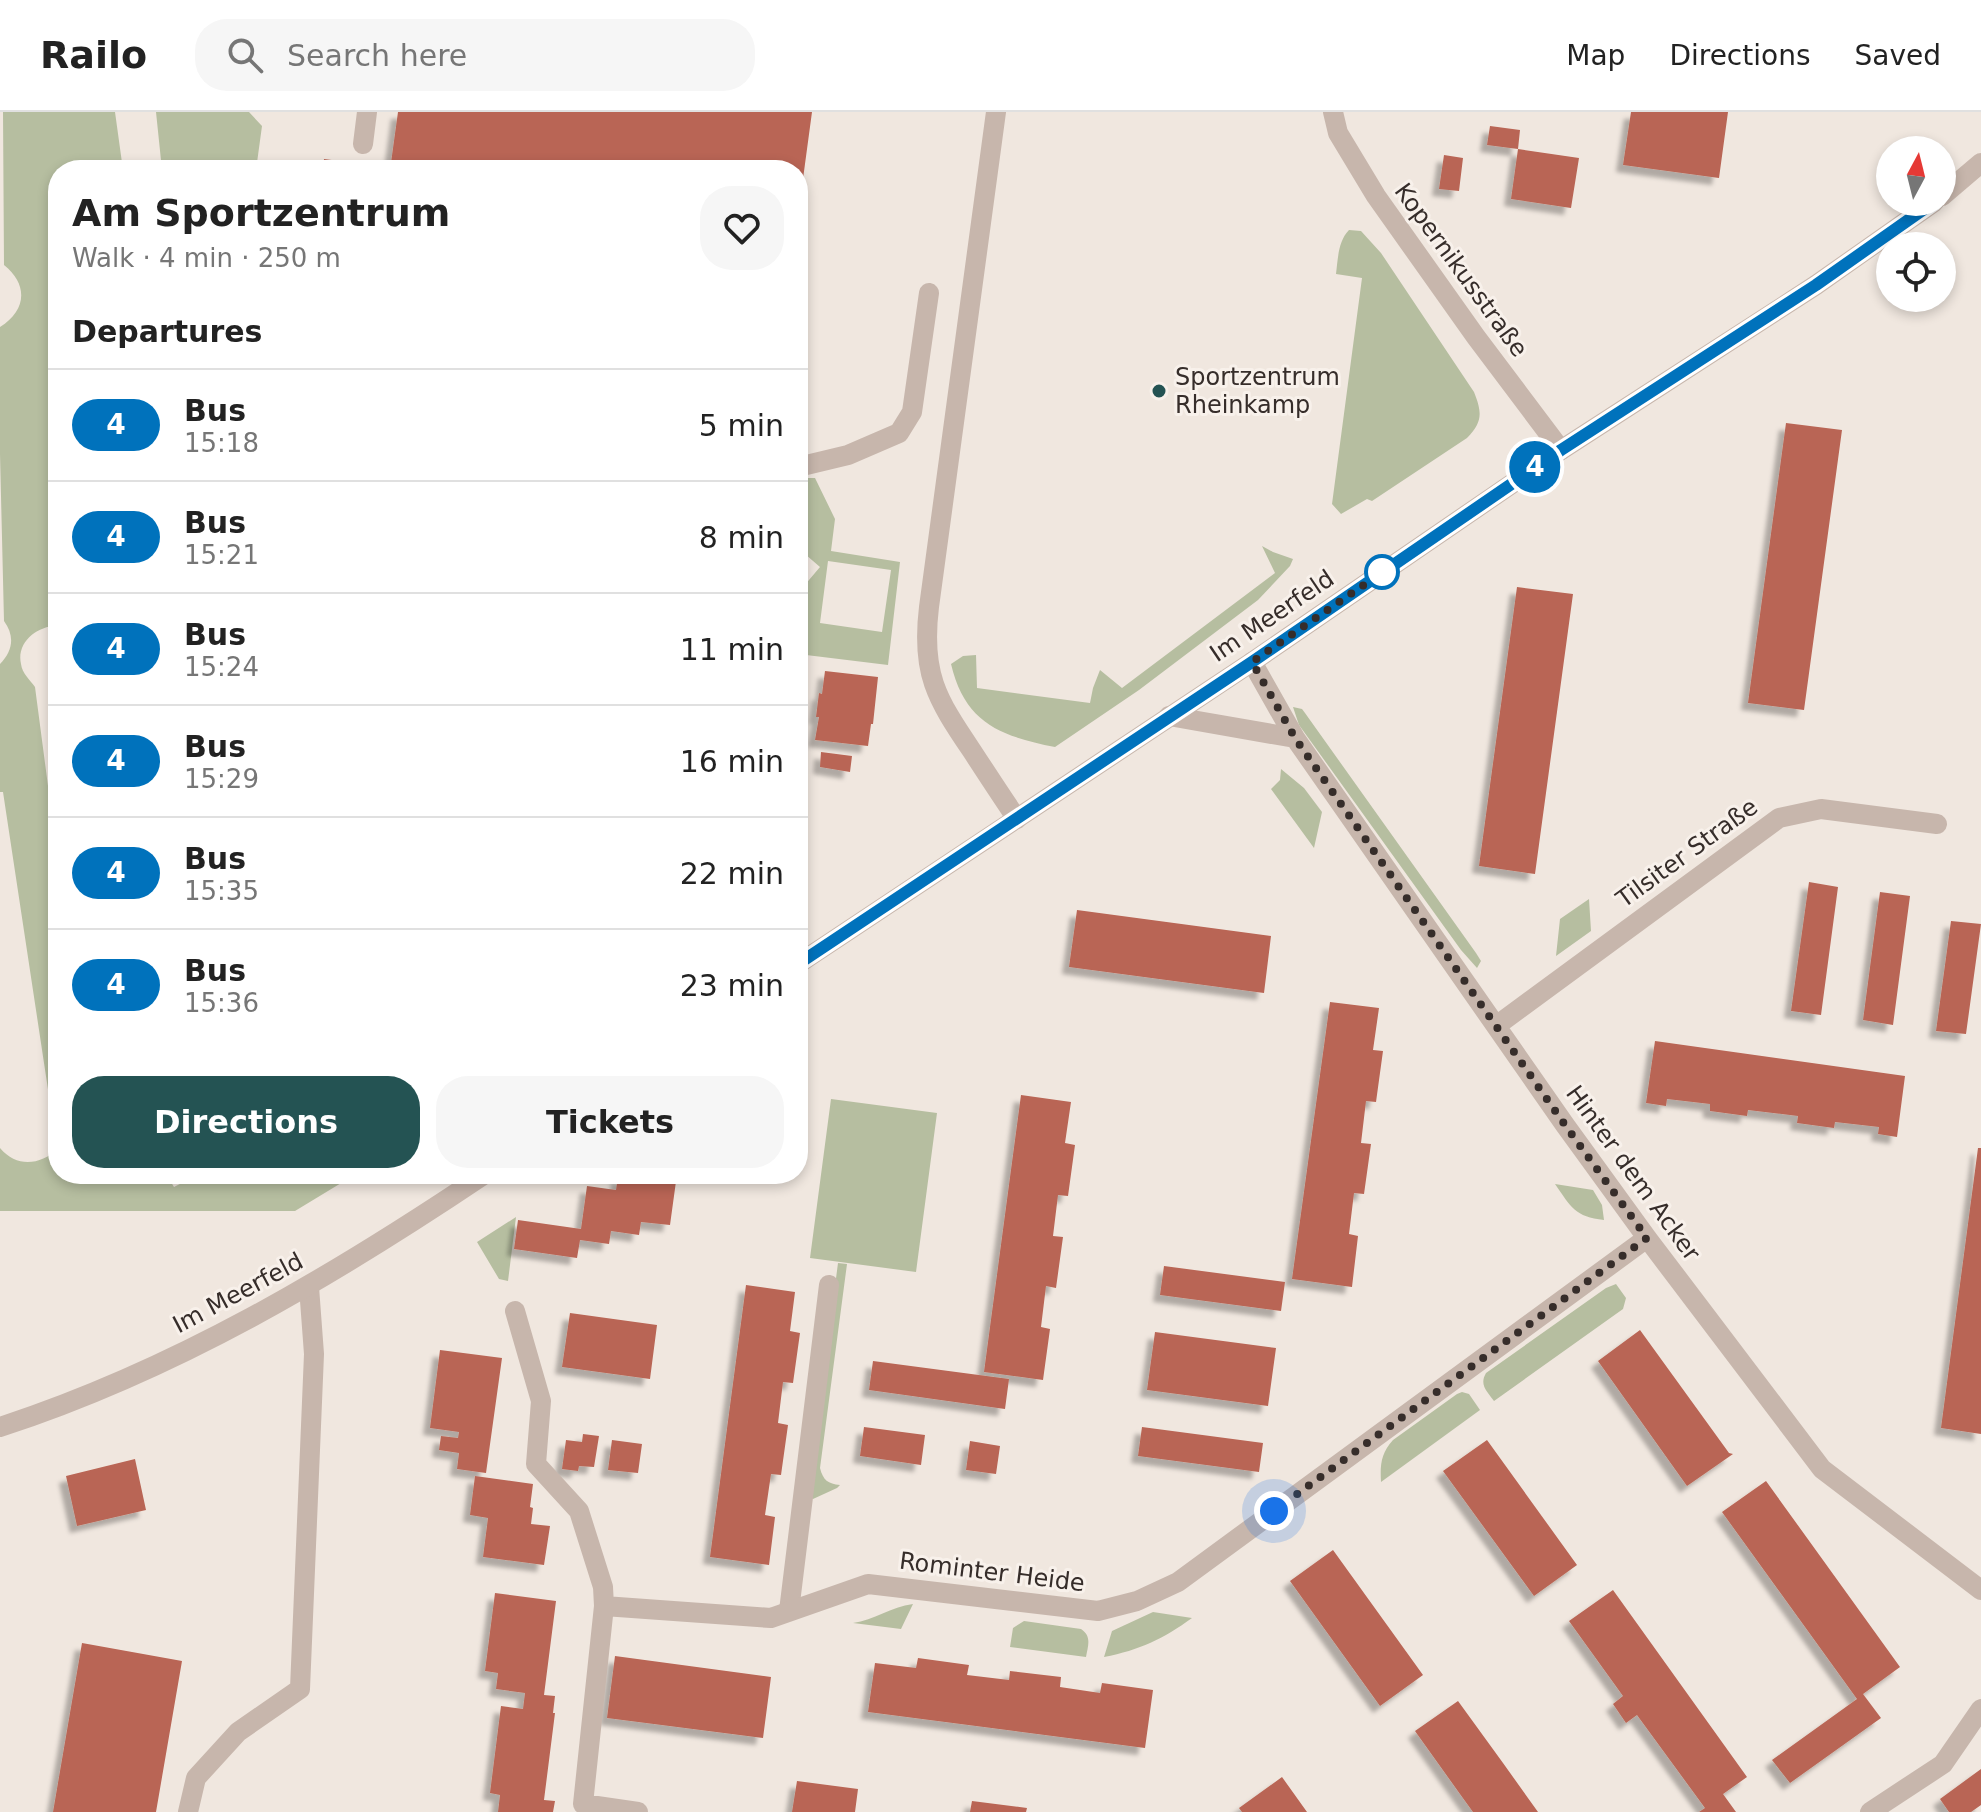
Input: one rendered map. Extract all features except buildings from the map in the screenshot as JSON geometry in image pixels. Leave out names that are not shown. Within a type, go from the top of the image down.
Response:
[{"type":"street","points":[[363,144],[367,112]]},
{"type":"street","points":[[996,112],[926,647],[933,685],[945,711],[1017,819]]},
{"type":"street","name":"Kopernikusstraße","points":[[1333,112],[1338,133],[1376,196],[1561,450]]},
{"type":"street","points":[[1956,184],[1981,163]]},
{"type":"street","name":"Im Meerfeld","points":[[808,957],[1252,662],[1561,450],[1816,285],[1914,216]]},
{"type":"street","points":[[808,465],[848,455],[899,433],[912,412],[929,293]]},
{"type":"street","name":"Hinter dem Acker","points":[[1252,662],[1295,738],[1496,1026],[1647,1238],[1822,1469],[1981,1590]]},
{"type":"street","points":[[1169,716],[1295,738]]},
{"type":"street","name":"Tilsiter Straße","points":[[1496,1026],[1779,818],[1821,809],[1937,824]]},
{"type":"street","name":"Im Meerfeld","points":[[0,1427],[88,1394],[237,1326],[309,1287],[469,1184]]},
{"type":"street","name":"Rominter Heide","points":[[604,1606],[771,1618],[868,1584],[1098,1611],[1137,1601],[1178,1582],[1647,1238]]},
{"type":"street","points":[[789,1611],[829,1285]]},
{"type":"street","points":[[188,1812],[196,1778],[238,1732],[300,1689],[314,1354],[309,1287]]},
{"type":"street","points":[[515,1311],[541,1401],[536,1464],[579,1511],[603,1587],[604,1606],[583,1804],[638,1812]]},
{"type":"street","points":[[1870,1812],[1943,1764],[1981,1709]]},
{"type":"green space","points":[[3,112],[115,112],[122,160],[48,160],[48,627],[30,636],[20,656],[23,670],[35,687],[48,786],[48,1089],[3,792],[0,792],[0,664],[8,654],[11,643],[4,621],[0,327],[15,313],[21,298],[18,281],[4,265]]},
{"type":"green space","points":[[156,112],[249,112],[262,126],[257,160],[161,160]]},
{"type":"green space","points":[[1349,230],[1361,231],[1381,253],[1474,392],[1480,416],[1467,438],[1372,501],[1367,499],[1341,514],[1332,504],[1362,278],[1336,274],[1341,245]]},
{"type":"green space","points":[[808,478],[815,478],[835,519],[831,551],[900,562],[888,665],[808,655],[808,581],[820,567],[808,557]],"holes":[[[828,561],[891,570],[882,632],[820,623]]]},
{"type":"green space","points":[[1262,546],[1293,559],[1258,600],[1139,690],[1055,747],[1018,738],[988,724],[965,700],[957,684],[951,664],[963,656],[976,655],[977,688],[1090,703],[1100,670],[1122,688],[1275,573]]},
{"type":"green space","points":[[1293,707],[1305,713],[1476,953],[1481,961],[1477,968],[1299,725]]},
{"type":"green space","points":[[1281,769],[1304,788],[1322,812],[1314,848],[1271,789],[1280,780]]},
{"type":"green space","points":[[1589,899],[1591,931],[1556,956],[1560,919]]},
{"type":"green space","points":[[831,1099],[937,1113],[916,1272],[810,1258]]},
{"type":"green space","points":[[0,1148],[21,1161],[36,1161],[48,1156],[48,1184],[172,1184],[174,1187],[180,1184],[340,1184],[295,1211],[0,1211]]},
{"type":"green space","points":[[1555,1184],[1593,1190],[1602,1205],[1604,1220],[1575,1210]]},
{"type":"green space","points":[[516,1217],[508,1281],[499,1279],[477,1242]]},
{"type":"green space","points":[[838,1263],[847,1264],[820,1468],[827,1481],[840,1485],[813,1499],[808,1495]]},
{"type":"green space","points":[[1616,1284],[1626,1298],[1623,1309],[1494,1401],[1484,1384],[1486,1373]]},
{"type":"green space","points":[[1462,1392],[1469,1394],[1480,1410],[1381,1482],[1382,1460],[1393,1440]]},
{"type":"green space","points":[[913,1604],[901,1629],[853,1623],[897,1608]]},
{"type":"green space","points":[[1153,1612],[1192,1618],[1151,1643],[1104,1657],[1112,1631]]},
{"type":"green space","points":[[1024,1621],[1081,1629],[1088,1638],[1086,1657],[1010,1647],[1013,1628]]},
{"type":"bus line","name":"4","points":[[808,957],[1252,662],[1561,450],[1816,285],[1914,216]]},
{"type":"place","name":"Sportzentrum Rheinkamp","points":[[1159,391]]},
{"type":"route","points":[[1274,1511],[1647,1238],[1295,738],[1252,662],[1382,572]]}]
